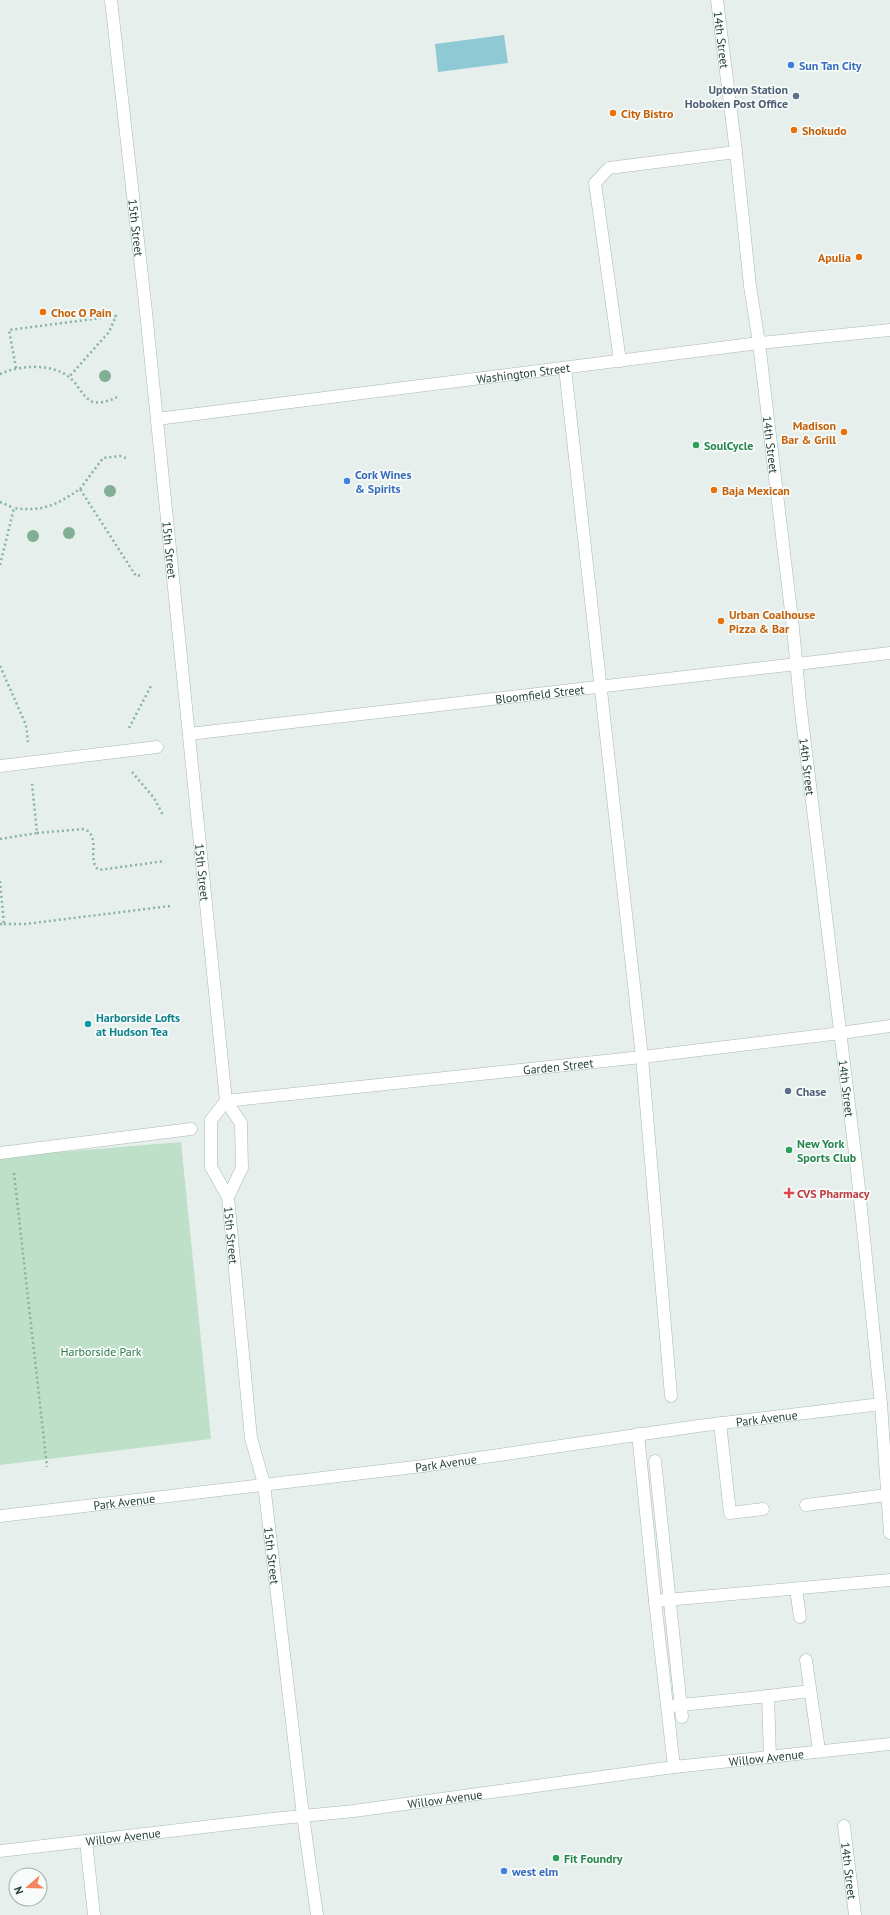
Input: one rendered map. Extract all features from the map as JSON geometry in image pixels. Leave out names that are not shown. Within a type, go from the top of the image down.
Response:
[{"type":"street","name":"15th Street","points":[[110,0],[157,419],[226,1101],[241,1123],[242,1168],[228,1197]]},
{"type":"street","name":"14th Street","points":[[716,0],[736,152],[750,286],[759,343],[797,664],[801,711],[886,1404],[887,1495],[890,1533]]},
{"type":"street","points":[[620,361],[595,183],[610,168],[736,152]]},
{"type":"street","name":"Washington Street","points":[[157,419],[759,343],[890,330]]},
{"type":"street","points":[[565,368],[642,1057],[671,1396]]},
{"type":"street","name":"Bloomfield Street","points":[[189,734],[890,653]]},
{"type":"street","points":[[0,766],[157,746]]},
{"type":"street","name":"Garden Street","points":[[226,1101],[642,1057],[890,1026]]},
{"type":"street","name":"15th Street","points":[[226,1101],[211,1120],[211,1167],[228,1197],[251,1438],[264,1484],[303,1816],[317,1915]]},
{"type":"street","points":[[6,1152],[191,1129]]},
{"type":"street","name":"Park Avenue","points":[[0,1516],[422,1466],[720,1423],[886,1404]]},
{"type":"street","points":[[720,1423],[730,1513],[763,1510]]},
{"type":"street","points":[[638,1434],[674,1767]]},
{"type":"street","points":[[655,1461],[681,1711]]},
{"type":"street","points":[[806,1505],[887,1495]]},
{"type":"street","points":[[655,1602],[890,1580]]},
{"type":"street","points":[[796,1589],[800,1617]]},
{"type":"street","points":[[806,1660],[819,1750]]},
{"type":"street","points":[[668,1706],[681,1711],[768,1696],[810,1691]]},
{"type":"street","points":[[768,1696],[770,1757]]},
{"type":"street","name":"Willow Avenue","points":[[0,1851],[354,1811],[674,1767],[770,1757],[819,1750],[890,1744]]},
{"type":"street","name":"14th Street","points":[[844,1826],[855,1915]]},
{"type":"street","points":[[86,1841],[94,1915]]},
{"type":"path","points":[[16,368],[9,330],[116,316],[109,332],[69,377]]},
{"type":"path","points":[[0,374],[16,368],[42,367],[69,377],[88,399],[94,402],[110,400],[117,397]]},
{"type":"path","points":[[0,502],[14,508],[35,510],[52,506],[80,489],[103,458],[120,456],[126,458]]},
{"type":"path","points":[[80,489],[136,576],[142,575]]},
{"type":"path","points":[[0,565],[14,508]]},
{"type":"path","points":[[0,666],[26,725],[37,834]]},
{"type":"path","points":[[152,684],[135,720],[111,752],[145,787],[163,815]]},
{"type":"path","points":[[0,838],[84,829],[93,837],[95,864],[100,870],[165,861]]},
{"type":"path","points":[[0,881],[4,924]]},
{"type":"path","points":[[0,924],[25,924],[170,906]]},
{"type":"path","points":[[6,1152],[47,1467]]},
{"type":"green space","name":"Harborside Park","points":[[181,1142],[211,1439],[0,1465],[0,1157]]},
{"type":"water","points":[[504,35],[508,63],[438,72],[435,44]]},
{"type":"place","name":"Sun Tan City","points":[[791,65]]},
{"type":"place","name":"Uptown Station Hoboken Post Office","points":[[796,96]]},
{"type":"place","name":"City Bistro","points":[[613,113]]},
{"type":"place","name":"Shokudo","points":[[794,130]]},
{"type":"place","name":"Apulia","points":[[859,257]]},
{"type":"place","name":"Choc O Pain","points":[[43,312]]},
{"type":"place","name":"Madison Bar & Grill","points":[[844,432]]},
{"type":"place","name":"SoulCycle","points":[[696,445]]},
{"type":"place","name":"Cork Wines & Spirits","points":[[347,481]]},
{"type":"place","name":"Baja Mexican","points":[[714,490]]},
{"type":"place","name":"Urban Coalhouse Pizza & Bar","points":[[721,621]]},
{"type":"place","name":"Harborside Lofts at Hudson Tea","points":[[88,1024]]},
{"type":"place","name":"Chase","points":[[788,1091]]},
{"type":"place","name":"New York Sports Club","points":[[789,1150]]},
{"type":"place","name":"CVS Pharmacy","points":[[789,1193]]},
{"type":"place","name":"Fit Foundry","points":[[556,1858]]},
{"type":"place","name":"west elm","points":[[504,1871]]}]
